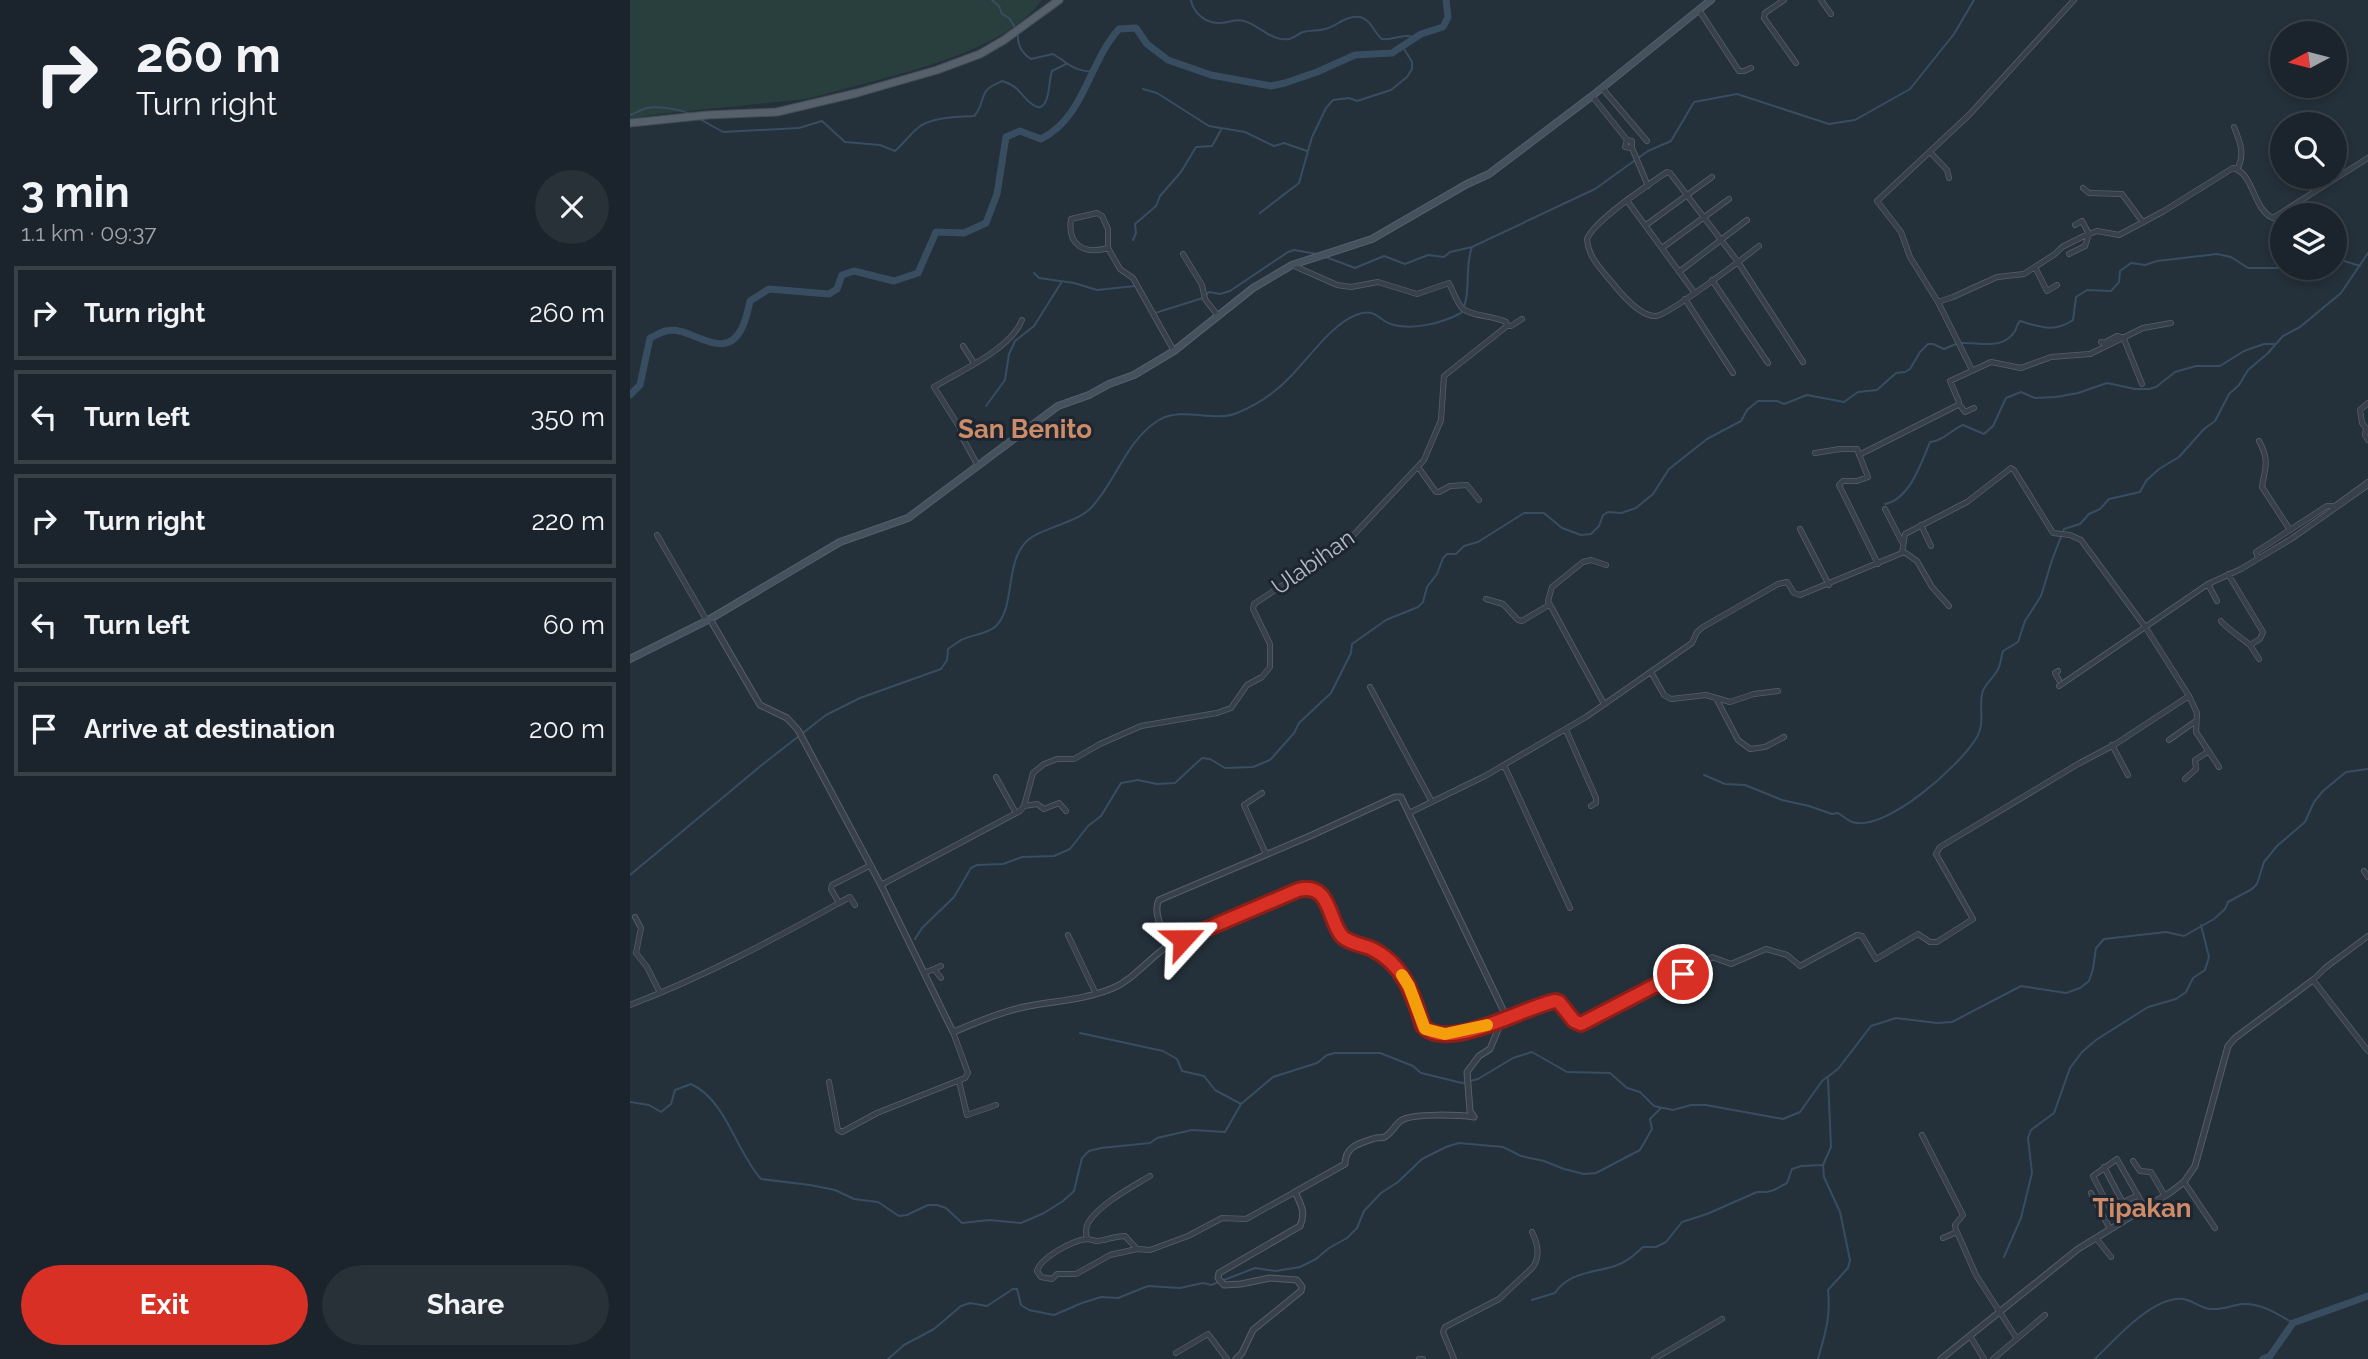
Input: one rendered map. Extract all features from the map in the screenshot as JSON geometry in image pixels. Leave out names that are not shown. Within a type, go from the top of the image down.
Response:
[{"type":"main road","points":[[630,123],[788,111],[944,67],[980,54],[1059,0]]},
{"type":"main road","points":[[630,659],[708,620],[839,542],[908,519],[1058,406],[1090,396],[1109,384],[1134,375],[1174,351],[1253,288],[1292,265],[1372,239],[1487,175],[1592,96],[1711,0]]},
{"type":"street","points":[[1784,0],[1765,13],[1764,18],[1796,63]]},
{"type":"street","points":[[1821,0],[1831,14]]},
{"type":"street","points":[[1972,370],[1938,302],[1910,257],[1901,232],[1877,201],[1969,115],[2074,0]]},
{"type":"street","points":[[1699,10],[1739,71],[1751,68]]},
{"type":"street","points":[[1602,88],[1647,141]]},
{"type":"street","points":[[1592,96],[1627,140],[1625,147],[1632,148],[1648,186]]},
{"type":"street","points":[[2234,127],[2242,148],[2242,159],[2238,168]]},
{"type":"street","points":[[1930,152],[1947,170],[1949,178]]},
{"type":"street","points":[[2238,168],[2264,212],[2273,218],[2368,158]]},
{"type":"street","points":[[1938,302],[1997,277],[2020,276],[2062,247],[2089,234],[2097,231],[2115,235],[2164,211],[2229,170],[2238,168]]},
{"type":"street","points":[[1759,246],[1738,262],[1694,292],[1667,313],[1656,316],[1647,315],[1622,294],[1589,254],[1587,239],[1589,233],[1669,172],[1738,262],[1803,362]]},
{"type":"street","points":[[1646,225],[1712,177]]},
{"type":"street","points":[[2083,188],[2089,193],[2122,194],[2142,221]]},
{"type":"street","points":[[1662,248],[1729,199]]},
{"type":"street","points":[[1629,202],[1694,292]]},
{"type":"street","points":[[1108,248],[1084,250],[1074,242],[1070,232],[1071,219],[1097,213],[1102,215],[1108,229],[1108,248],[1120,269],[1133,278],[1174,351]]},
{"type":"street","points":[[1679,272],[1747,220]]},
{"type":"street","points":[[2069,254],[2085,246],[2089,234],[2082,221],[2075,225]]},
{"type":"street","points":[[1182,254],[1202,285],[1205,299],[1218,316]]},
{"type":"street","points":[[1292,265],[1337,285],[1351,287],[1378,282],[1417,294],[1449,283],[1458,303],[1465,311],[1493,316],[1506,322],[1507,326]]},
{"type":"street","points":[[2035,267],[2048,290],[2057,285]]},
{"type":"street","points":[[1712,280],[1768,363]]},
{"type":"street","points":[[1685,299],[1733,373]]},
{"type":"street","name":"Ulabihan","points":[[1024,806],[1034,773],[1044,764],[1056,759],[1074,759],[1140,726],[1217,713],[1231,708],[1247,685],[1262,677],[1270,667],[1270,644],[1253,609],[1254,604],[1346,544],[1419,467],[1441,420],[1444,376],[1507,326],[1522,318]]},
{"type":"street","points":[[978,466],[960,428],[934,387],[958,375],[1017,333],[1022,320]]},
{"type":"street","points":[[1974,408],[1965,412],[1949,382],[1993,362],[2014,368],[2026,368],[2051,357],[2090,354],[2143,328],[2171,323]]},
{"type":"street","points":[[2101,342],[2118,336],[2125,338]]},
{"type":"street","points":[[2125,338],[2142,384]]},
{"type":"street","points":[[963,346],[974,363]]},
{"type":"street","points":[[2368,403],[2360,411],[2368,440]]},
{"type":"street","points":[[1859,455],[1959,404]]},
{"type":"street","points":[[2259,441],[2267,466],[2262,487],[2290,530]]},
{"type":"street","points":[[1815,453],[1855,447],[1867,477],[1857,481],[1843,481],[1839,485],[1878,564]]},
{"type":"street","points":[[1419,467],[1436,492],[1450,486],[1467,485],[1479,500]]},
{"type":"street","points":[[1949,606],[1932,587],[1917,561],[1904,552],[1905,534],[1967,502],[2011,468],[2053,533],[2081,540],[2146,628],[2189,696],[2197,713],[2196,732],[2219,767]]},
{"type":"street","points":[[2258,558],[2256,552],[2326,506],[2335,506],[2368,484]]},
{"type":"street","points":[[2059,671],[2056,673],[2060,683],[2146,628],[2208,584],[2258,558],[2324,517],[2368,484]]},
{"type":"street","points":[[1885,509],[1903,543]]},
{"type":"street","points":[[1921,525],[1931,546]]},
{"type":"street","points":[[1800,529],[1829,585]]},
{"type":"street","points":[[657,535],[760,705],[788,718],[798,730],[871,865],[953,1031],[968,1073],[959,1081],[877,1113],[842,1132],[838,1129],[829,1082]]},
{"type":"street","points":[[1409,813],[1504,765],[1565,729],[1692,643],[1697,632],[1703,627],[1784,581],[1797,596],[1904,552]]},
{"type":"street","points":[[1604,704],[1549,605],[1548,596],[1552,587],[1583,562],[1606,565]]},
{"type":"street","points":[[2228,574],[2263,632],[2260,639],[2250,645]]},
{"type":"street","points":[[2208,584],[2217,601]]},
{"type":"street","points":[[1486,599],[1503,604],[1518,621],[1549,605]]},
{"type":"street","points":[[2221,621],[2250,645],[2259,659]]},
{"type":"street","points":[[1651,672],[1667,698],[1701,695],[1735,701],[1754,694],[1778,691]]},
{"type":"street","points":[[1370,687],[1432,802]]},
{"type":"street","points":[[953,1031],[996,1014],[1096,994],[1120,985],[1168,946],[1298,890],[1310,890],[1326,900],[1341,935],[1379,952],[1406,979],[1425,1029],[1445,1034],[1475,1029],[1555,1001],[1559,1002],[1574,1021],[1581,1024],[1654,986],[1665,985],[1712,957],[1731,964],[1766,949],[1787,955],[1800,966],[1857,935],[1862,936],[1876,959],[1918,934],[1930,942],[1937,942],[1973,919],[1936,854],[1937,850],[2112,746],[2189,696]]},
{"type":"street","points":[[1717,699],[1738,740],[1750,749],[1765,747],[1784,737]]},
{"type":"street","points":[[2169,740],[2196,721]]},
{"type":"street","points":[[1565,729],[1596,798],[1596,803],[1591,806]]},
{"type":"street","points":[[2112,746],[2128,775]]},
{"type":"street","points":[[2185,779],[2196,769],[2194,760],[2208,751]]},
{"type":"street","points":[[1504,765],[1570,908]]},
{"type":"street","points":[[996,778],[1016,813]]},
{"type":"street","points":[[1262,793],[1244,805],[1266,854]]},
{"type":"street","points":[[1137,1249],[1125,1236],[1087,1240],[1056,1251],[1041,1262],[1037,1271],[1041,1278],[1052,1279],[1057,1274],[1076,1273],[1110,1255],[1137,1249],[1150,1250],[1188,1236],[1222,1219],[1246,1219],[1345,1164],[1347,1151],[1361,1143],[1385,1137],[1405,1119],[1460,1114],[1474,1117],[1470,1111],[1467,1072],[1479,1056],[1490,1049],[1504,1019],[1401,797],[1395,797],[1159,900],[1156,910],[1168,946]]},
{"type":"street","points":[[881,886],[1016,813],[1024,806],[1037,804],[1044,809],[1058,803],[1066,811]]},
{"type":"street","points":[[839,903],[832,885],[871,865]]},
{"type":"street","points":[[2364,871],[2368,877]]},
{"type":"street","points":[[630,1005],[739,958],[850,897],[855,905]]},
{"type":"street","points":[[635,917],[641,928],[636,953],[647,967],[660,993]]},
{"type":"street","points":[[1068,935],[1096,994]]},
{"type":"street","points":[[1941,1359],[2078,1249],[2184,1182],[2195,1166],[2228,1046],[2368,936]]},
{"type":"street","points":[[924,973],[941,966]]},
{"type":"street","points":[[934,969],[941,978]]},
{"type":"street","points":[[2313,980],[2368,1051]]},
{"type":"street","points":[[959,1081],[967,1115],[996,1105]]},
{"type":"street","points":[[1923,1135],[1963,1215],[1955,1225],[1976,1275],[2017,1339]]},
{"type":"street","points":[[2138,1195],[2109,1209],[2093,1178],[2094,1174],[2117,1159],[2138,1195],[2145,1208]]},
{"type":"street","points":[[2133,1161],[2142,1173],[2151,1172],[2165,1196]]},
{"type":"street","points":[[2104,1167],[2123,1203]]},
{"type":"street","points":[[1087,1240],[1088,1221],[1118,1193],[1130,1189],[1150,1175]]},
{"type":"street","points":[[2184,1182],[2215,1228]]},
{"type":"street","points":[[1236,1359],[1242,1353],[1253,1330],[1302,1287],[1297,1280],[1270,1278],[1241,1284],[1224,1284],[1218,1278],[1219,1273],[1300,1226],[1304,1209],[1295,1192]]},
{"type":"street","points":[[2091,1193],[2110,1229]]},
{"type":"street","points":[[1943,1238],[1954,1231],[1957,1232]]},
{"type":"street","points":[[1454,1359],[1443,1332],[1445,1327],[1499,1299],[1532,1268],[1536,1263],[1537,1251],[1532,1232]]},
{"type":"street","points":[[2096,1238],[2110,1257]]},
{"type":"street","points":[[1993,1359],[2045,1315]]},
{"type":"street","points":[[1654,1359],[1722,1319]]},
{"type":"street","points":[[1177,1353],[1208,1334],[1227,1359]]},
{"type":"street","points":[[1969,1335],[1984,1359]]},
{"type":"green space","points":[[630,0],[1042,0],[1024,19],[1001,35],[973,49],[912,70],[806,99],[630,119]]},
{"type":"waterway","points":[[992,0],[1015,27]]},
{"type":"waterway","points":[[1191,0],[1197,13],[1213,23],[1244,21],[1277,38],[1291,38],[1303,32],[1325,29],[1355,17],[1367,20],[1382,39],[1407,36],[1415,38]]},
{"type":"waterway","points":[[630,395],[640,385],[650,338],[660,333],[675,330],[706,341],[726,343],[735,338],[742,328],[750,301],[769,289],[829,294],[837,289],[842,275],[854,271],[894,281],[918,273],[936,232],[964,233],[986,223],[997,194],[1006,137],[1020,131],[1041,139],[1056,129],[1077,103],[1100,57],[1119,29],[1136,28],[1147,44],[1168,60],[1211,75],[1271,86],[1317,72],[1355,55],[1392,53],[1421,34],[1443,27],[1448,17],[1446,0]]},
{"type":"waterway","points":[[1323,256],[1355,268],[1384,256],[1405,264],[1428,255],[1444,257],[1450,252],[1472,247],[1595,189],[1648,151],[1671,141],[1694,102],[1737,94],[1829,124],[1855,120],[1910,89],[1954,34],[1974,0]]},
{"type":"waterway","points":[[1018,32],[1020,47],[1031,59],[1053,54],[1076,68],[1094,72]]},
{"type":"waterway","points":[[1260,213],[1299,183],[1312,137],[1326,108],[1333,100],[1349,98],[1357,101],[1391,90],[1407,77],[1412,69],[1412,62],[1403,47]]},
{"type":"waterway","points":[[698,118],[723,132],[799,128],[822,121],[845,142],[880,145],[895,151],[916,130],[930,121],[974,116],[987,90],[1002,81],[1010,84],[1029,102],[1038,107],[1042,106],[1048,94],[1052,71],[1066,64]]},
{"type":"waterway","points":[[1143,89],[1157,93],[1209,126],[1245,132],[1274,146],[1284,143],[1307,151]]},
{"type":"waterway","points":[[630,115],[652,107],[675,109],[690,114]]},
{"type":"waterway","points":[[1133,240],[1136,233],[1135,224],[1156,206],[1160,196],[1181,172],[1196,147],[1212,146],[1221,130]]},
{"type":"waterway","points":[[630,875],[826,715],[860,698],[941,669],[947,660],[948,649],[961,640],[996,626],[1006,609],[1015,563],[1025,543],[1039,533],[1076,518],[1091,508],[1148,428],[1168,416],[1228,416],[1251,406],[1278,388],[1329,334],[1356,315],[1369,313],[1388,323],[1411,327],[1437,323],[1461,313],[1466,298],[1472,247]]},
{"type":"waterway","points":[[1206,295],[1209,292],[1220,294],[1230,291],[1288,252],[1294,250],[1317,254]]},
{"type":"waterway","points":[[1704,775],[1725,784],[1745,785],[1782,800],[1832,814],[1838,813],[1852,822],[1866,823],[1883,817],[1921,794],[1955,764],[1977,737],[1981,726],[1983,690],[1997,671],[2003,651],[2018,642],[2025,621],[2041,596],[2064,529],[2080,524],[2109,499],[2140,492],[2146,481],[2159,469],[2179,457],[2204,429],[2215,421],[2229,394],[2239,385],[2248,370],[2283,336],[2300,327],[2341,293],[2368,253]]},
{"type":"waterway","points":[[1961,343],[1991,344],[2004,341],[2015,331],[2020,321],[2047,328],[2066,324],[2073,320],[2076,297],[2087,290],[2111,291],[2119,282],[2120,271],[2131,263],[2145,265],[2157,261],[2217,254],[2231,257],[2248,268],[2270,268]]},
{"type":"waterway","points":[[2347,262],[2360,266]]},
{"type":"waterway","points":[[1034,273],[1039,278],[1074,283],[1097,290],[1135,286]]},
{"type":"waterway","points":[[986,406],[1005,380],[1009,354],[1015,341],[1034,326],[1061,283]]},
{"type":"waterway","points":[[1155,313],[1203,298]]},
{"type":"waterway","points":[[915,939],[922,928],[954,897],[971,868],[977,865],[1003,864],[1022,857],[1054,856],[1070,849],[1088,826],[1101,816],[1121,783],[1138,780],[1157,784],[1175,783],[1202,758],[1210,759],[1225,768],[1253,767],[1270,760],[1294,733],[1299,723],[1331,693],[1351,653],[1352,644],[1386,620],[1418,607],[1447,554],[1456,554],[1464,546],[1478,542],[1524,513],[1544,513],[1562,528],[1581,535],[1591,534],[1599,526],[1603,515],[1608,512],[1621,513],[1636,508],[1653,494],[1669,469],[1707,439],[1741,421],[1747,410],[1758,401],[1777,401],[1784,404],[1807,395],[1844,402],[1858,392],[1877,390],[1896,373],[1910,369],[1928,344],[1944,349],[1956,344]]},
{"type":"waterway","points":[[1885,504],[1893,501],[1908,488],[1930,442],[1939,440],[1963,425],[1984,434],[1993,426],[2006,398],[2021,392],[2035,398],[2056,397],[2107,383],[2149,389],[2156,387],[2175,372],[2196,366],[2220,366],[2244,351],[2264,344],[2274,344]]},
{"type":"waterway","points":[[630,1102],[649,1105],[661,1112],[671,1104],[675,1090],[691,1084],[703,1092],[722,1114],[761,1179],[835,1190],[854,1199],[878,1202],[899,1216],[928,1205],[937,1205],[946,1208],[962,1223],[989,1220],[1021,1223],[1044,1213],[1074,1191],[1082,1158],[1089,1151],[1150,1143],[1157,1138],[1192,1130],[1225,1132],[1241,1104],[1273,1077],[1317,1063],[1327,1055],[1335,1053],[1380,1053],[1413,1066],[1421,1073],[1462,1083],[1478,1079],[1513,1058],[1532,1052],[1567,1072],[1610,1073],[1627,1088],[1640,1092],[1654,1106],[1673,1110],[1691,1105],[1706,1105],[1783,1119],[1800,1112],[1822,1081],[1838,1069],[1871,1026],[1896,1018],[1952,1022],[2021,986],[2066,993],[2089,981],[2096,948],[2104,939],[2166,932],[2184,936],[2214,919],[2225,909],[2228,902],[2257,884],[2264,862],[2277,846],[2305,822],[2314,802],[2323,791],[2346,772],[2368,769]]},
{"type":"waterway","points":[[2004,1257],[2021,1218],[2032,1173],[2028,1138],[2031,1130],[2054,1113],[2070,1068],[2082,1052],[2148,1007],[2176,999],[2186,992],[2193,978],[2205,970],[2209,957],[2201,925]]},
{"type":"waterway","points":[[1080,1033],[1163,1051],[1177,1059],[1182,1071],[1204,1076],[1215,1090],[1241,1104]]},
{"type":"waterway","points":[[1818,1359],[1828,1317],[1828,1290],[1848,1268],[1850,1260],[1840,1212],[1824,1177],[1823,1165],[1831,1147],[1828,1079]]},
{"type":"waterway","points":[[1224,1280],[1255,1268],[1276,1271],[1300,1267],[1316,1259],[1357,1228],[1364,1211],[1381,1193],[1398,1182],[1422,1159],[1446,1147],[1459,1143],[1503,1147],[1521,1156],[1564,1169],[1584,1174],[1596,1173],[1640,1150],[1652,1129],[1650,1119],[1660,1109]]},
{"type":"waterway","points":[[1532,1300],[1555,1293],[1574,1277],[1619,1264],[1643,1247],[1656,1247],[1666,1242],[1682,1222],[1757,1192],[1774,1190],[1787,1183],[1792,1169],[1823,1165]]},
{"type":"waterway","points":[[888,1359],[904,1345],[934,1329],[961,1306],[970,1303],[987,1306],[1013,1289],[1017,1289],[1021,1305],[1029,1310],[1054,1315],[1101,1297],[1118,1298],[1148,1286],[1180,1288],[1219,1282]]},
{"type":"waterway","points":[[2263,1359],[2270,1356],[2293,1323],[2368,1296]]},
{"type":"waterway","points":[[2095,1359],[2143,1314],[2176,1299],[2211,1309],[2243,1304],[2256,1305],[2293,1323]]},
{"type":"slow traffic","points":[[1402,975],[1409,986],[1425,1029],[1445,1034],[1487,1025]]},
{"type":"district","name":"San Benito","points":[[1025,429]]},
{"type":"district","name":"Tipakan","points":[[2142,1208]]},
{"type":"route","points":[[1183,939],[1298,890],[1318,893],[1326,900],[1341,935],[1379,952],[1406,979],[1423,1026],[1438,1034],[1487,1026],[1555,1001],[1559,1002],[1576,1023],[1581,1024],[1683,974]]}]
